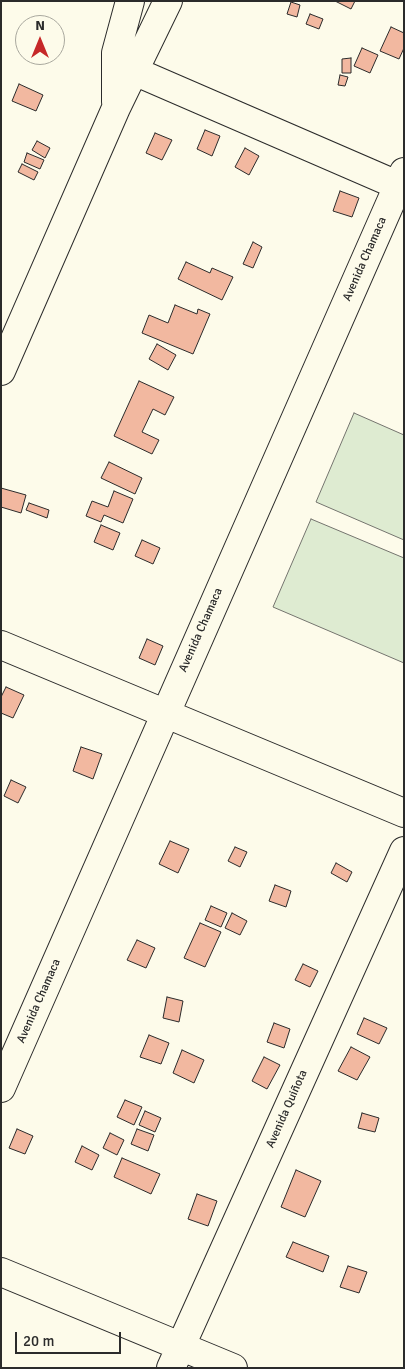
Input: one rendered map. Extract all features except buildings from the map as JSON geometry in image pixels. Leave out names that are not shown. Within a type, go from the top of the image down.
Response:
[{"type":"street","points":[[116,108],[116,53],[130,1]]},
{"type":"street","points":[[1,371],[116,108],[168,1]]},
{"type":"street","points":[[134,71],[402,182]]},
{"type":"street","name":"Avenida Chamaca","points":[[1,1088],[164,714],[402,182]]},
{"type":"street","points":[[1,645],[404,813]]},
{"type":"street","name":"Avenida Quiñota","points":[[176,1357],[404,851]]},
{"type":"street","points":[[1,1272],[176,1357],[233,1368]]},
{"type":"green space","points":[[354,413],[404,435],[404,540],[316,502]]},
{"type":"green space","points":[[311,519],[404,558],[404,663],[273,607]]}]
